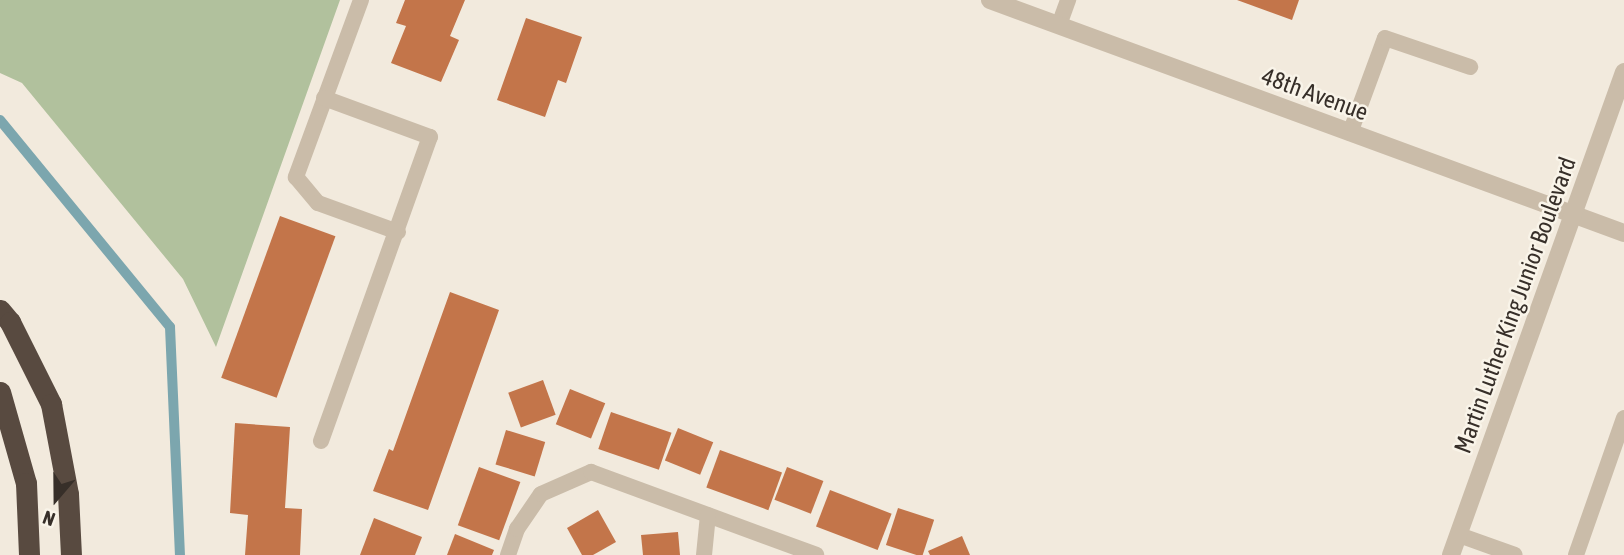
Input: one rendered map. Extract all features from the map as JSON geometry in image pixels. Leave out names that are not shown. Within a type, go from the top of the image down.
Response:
[{"type":"highway","points":[[0,310],[10,321],[51,404],[68,494],[71,555]]},
{"type":"highway","points":[[0,392],[26,483],[29,555]]},
{"type":"street","name":"48th Avenue","points":[[990,0],[1624,233]]},
{"type":"street","name":"Martin Luther King Junior Boulevard","points":[[1451,555],[1624,72]]},
{"type":"lane","points":[[361,0],[296,177],[318,203],[398,232]]},
{"type":"lane","points":[[1059,25],[1068,0]]},
{"type":"lane","points":[[1350,133],[1385,38],[1470,68]]},
{"type":"lane","points":[[321,441],[430,137],[324,98]]},
{"type":"lane","points":[[1576,555],[1624,418]]},
{"type":"lane","points":[[508,555],[517,529],[541,494],[591,472],[816,555]]},
{"type":"lane","points":[[704,555],[708,515]]},
{"type":"lane","points":[[1459,535],[1515,555]]},
{"type":"green space","points":[[0,0],[340,0],[216,347],[183,279],[22,83],[0,73]]},
{"type":"building","points":[[405,0],[465,0],[450,36],[459,40],[441,82],[391,63],[406,26],[396,23]]},
{"type":"building","points":[[1237,0],[1299,0],[1292,20]]},
{"type":"building","points":[[526,18],[582,37],[566,83],[558,80],[545,117],[497,100]]},
{"type":"building","points":[[280,216],[335,236],[277,398],[221,378]]},
{"type":"building","points":[[450,292],[499,310],[428,510],[373,491],[389,449],[393,451]]},
{"type":"building","points":[[543,380],[556,415],[521,427],[508,393]]},
{"type":"building","points":[[570,389],[605,403],[591,438],[556,424]]},
{"type":"building","points":[[611,412],[672,433],[659,470],[598,449]]},
{"type":"building","points":[[235,423],[290,427],[285,508],[302,509],[300,555],[245,555],[248,515],[230,513]]},
{"type":"building","points":[[678,428],[713,442],[700,475],[665,460]]},
{"type":"building","points":[[506,430],[545,442],[535,476],[495,464]]},
{"type":"building","points":[[720,450],[782,473],[768,510],[706,488]]},
{"type":"building","points":[[479,467],[520,482],[499,540],[458,525]]},
{"type":"building","points":[[787,467],[823,481],[811,514],[774,500]]},
{"type":"building","points":[[830,490],[892,514],[878,550],[816,526]]},
{"type":"building","points":[[898,508],[934,520],[923,555],[886,545]]},
{"type":"building","points":[[598,510],[616,542],[593,555],[582,555],[567,528]]},
{"type":"building","points":[[374,518],[422,537],[415,555],[360,555]]},
{"type":"building","points":[[678,532],[680,555],[643,555],[641,535]]},
{"type":"building","points":[[455,534],[494,550],[492,555],[447,555]]},
{"type":"building","points":[[962,536],[970,555],[930,555],[928,551]]},
{"type":"waterway","points":[[0,120],[170,327],[180,555]]}]
